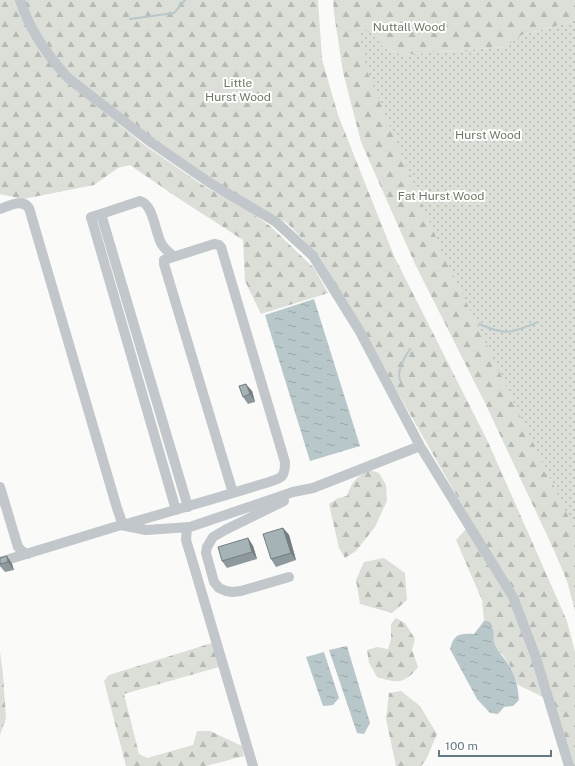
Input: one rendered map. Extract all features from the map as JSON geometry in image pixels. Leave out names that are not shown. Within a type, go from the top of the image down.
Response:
[{"type":"lane","points":[[20,0],[23,12],[36,36],[56,65],[68,78],[152,143],[210,183],[276,222],[313,256],[359,330],[420,446],[513,597],[535,654],[569,766]]},
{"type":"lane","points":[[174,257],[161,243],[150,210],[144,202],[140,201],[91,217],[176,510]]},
{"type":"lane","points":[[0,209],[21,202],[26,204],[29,208],[123,525]]},
{"type":"lane","points":[[101,214],[188,507]]},
{"type":"lane","points":[[0,562],[121,525],[188,507],[279,479],[282,476],[284,473],[285,462],[221,247],[214,244],[164,260],[164,264],[233,493]]},
{"type":"lane","points":[[289,577],[241,591],[226,591],[219,588],[214,582],[206,553],[207,547],[214,537],[225,530],[313,488],[420,446]]},
{"type":"lane","points":[[0,487],[18,547],[20,550],[28,554]]},
{"type":"lane","points":[[123,525],[146,530],[187,527],[292,492],[313,488]]},
{"type":"lane","points":[[187,527],[186,540],[253,766]]},
{"type":"green space","points":[[0,0],[15,0],[65,81],[147,147],[207,188],[237,203],[270,226],[314,268],[328,293],[261,314],[245,281],[243,240],[130,165],[118,168],[94,185],[23,199],[0,194]]},
{"type":"green space","name":"Little Hurst Wood","points":[[23,0],[318,0],[322,59],[338,115],[394,256],[488,442],[567,621],[575,652],[575,766],[570,766],[537,655],[473,524],[320,257],[287,223],[221,185],[170,152],[70,76],[57,60],[37,29],[26,9]]},
{"type":"green space","points":[[333,0],[575,0],[575,20],[522,35],[505,47],[402,55],[384,48],[371,33],[575,315],[575,611],[567,581],[553,548],[485,403],[415,264],[361,142],[343,72]]},
{"type":"green space","name":"Hurst Wood","points":[[575,20],[575,531],[440,247],[367,71],[358,26],[371,33],[384,48],[402,55],[505,47],[522,35]]},
{"type":"green space","points":[[370,470],[379,473],[386,485],[387,501],[375,527],[356,551],[345,558],[339,548],[329,504],[338,498],[347,496],[355,480]]},
{"type":"green space","points":[[467,528],[510,601],[531,655],[543,697],[518,685],[510,666],[503,655],[495,648],[488,621],[484,621],[482,600],[456,540]]},
{"type":"green space","points":[[384,558],[405,573],[407,600],[392,613],[360,604],[356,580],[364,562]]},
{"type":"green space","points":[[396,618],[405,623],[415,639],[412,650],[418,667],[408,677],[400,681],[377,677],[369,663],[367,650],[377,647],[388,649],[391,639],[391,624]]},
{"type":"green space","points":[[212,643],[219,667],[124,694],[139,754],[147,758],[193,745],[197,731],[210,731],[242,746],[244,756],[206,766],[126,766],[104,681],[109,675]]},
{"type":"green space","points":[[0,652],[6,718],[0,735]]},
{"type":"green space","points":[[401,691],[420,706],[437,734],[426,760],[421,766],[396,766],[386,719],[389,693]]},
{"type":"water","points":[[314,299],[360,446],[310,461],[265,315]]},
{"type":"water","points":[[484,621],[488,621],[494,632],[493,637],[495,646],[512,671],[518,691],[519,700],[513,706],[504,707],[498,714],[490,713],[477,699],[450,649],[455,637],[461,634],[474,634]]},
{"type":"water","points":[[347,646],[370,723],[364,734],[357,733],[329,650]]},
{"type":"water","points":[[324,652],[339,698],[333,705],[323,706],[306,657]]},
{"type":"building","points":[[246,384],[250,394],[243,397],[239,386]]},
{"type":"building","points":[[283,528],[291,553],[271,559],[263,534]]},
{"type":"building","points":[[248,538],[252,552],[222,561],[218,547]]},
{"type":"building","points":[[7,556],[8,562],[0,564],[0,558]]},
{"type":"waterway","points":[[130,19],[174,13],[185,0]]},
{"type":"waterway","points":[[479,324],[488,328],[509,332],[522,329],[538,322]]},
{"type":"waterway","points":[[401,382],[399,378],[400,370],[410,349]]},
{"type":"park label","name":"Nuttall Wood","points":[[409,27]]},
{"type":"park label","name":"Fat Hurst Wood","points":[[441,196]]}]
